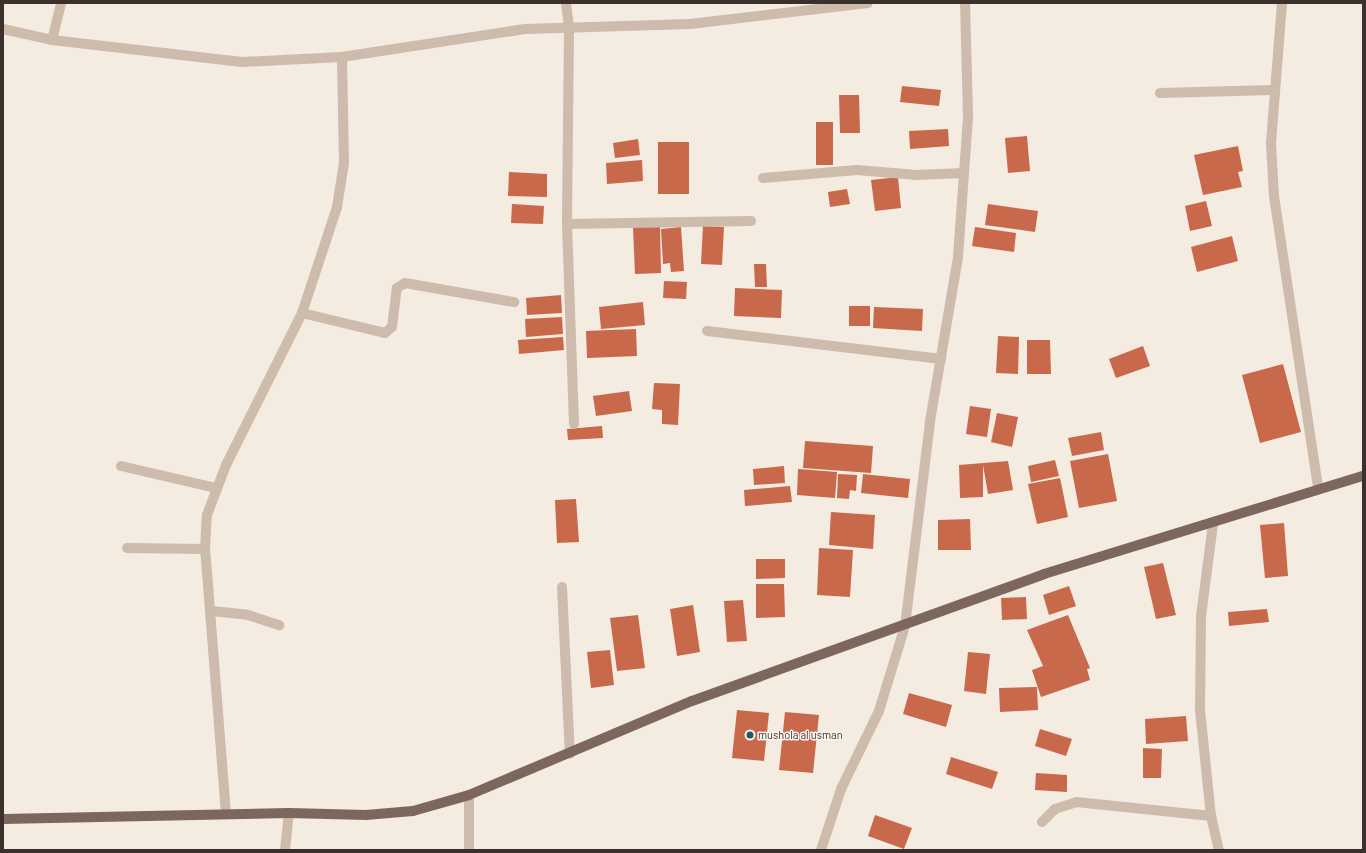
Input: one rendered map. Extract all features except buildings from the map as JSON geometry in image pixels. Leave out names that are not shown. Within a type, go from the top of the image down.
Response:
[{"type":"main road","points":[[3,819],[289,813],[366,816],[413,811],[469,795],[570,754],[692,701],[905,626],[1044,574],[1213,524],[1318,488],[1363,476]]},
{"type":"street","points":[[52,40],[62,3]]},
{"type":"street","points":[[566,3],[569,29],[567,224],[574,424]]},
{"type":"street","points":[[3,29],[52,40],[242,62],[342,57],[526,29],[569,29],[690,24],[868,3]]},
{"type":"street","points":[[820,850],[841,789],[879,711],[905,626],[941,359],[958,257],[968,116],[965,3]]},
{"type":"street","points":[[1282,3],[1271,143],[1274,196],[1318,488]]},
{"type":"street","points":[[226,814],[212,611],[206,549],[207,515],[216,488],[302,313],[337,207],[343,171],[342,57]]},
{"type":"street","points":[[1160,93],[1274,90]]},
{"type":"street","points":[[763,178],[857,170],[917,175],[964,173]]},
{"type":"street","points":[[567,224],[751,221]]},
{"type":"street","points":[[302,313],[384,333],[392,327],[397,288],[405,283],[514,302]]},
{"type":"street","points":[[707,331],[941,359]]},
{"type":"street","points":[[121,466],[216,488]]},
{"type":"street","points":[[1213,524],[1201,616],[1200,710],[1211,816],[1219,850]]},
{"type":"street","points":[[127,548],[206,549]]},
{"type":"street","points":[[562,587],[570,754]]},
{"type":"street","points":[[212,611],[248,615],[278,625]]},
{"type":"street","points":[[469,795],[469,850]]},
{"type":"street","points":[[1042,822],[1055,809],[1076,802],[1211,816]]},
{"type":"street","points":[[285,850],[289,813]]},
{"type":"place","name":"mushola al usman","points":[[750,735]]}]
